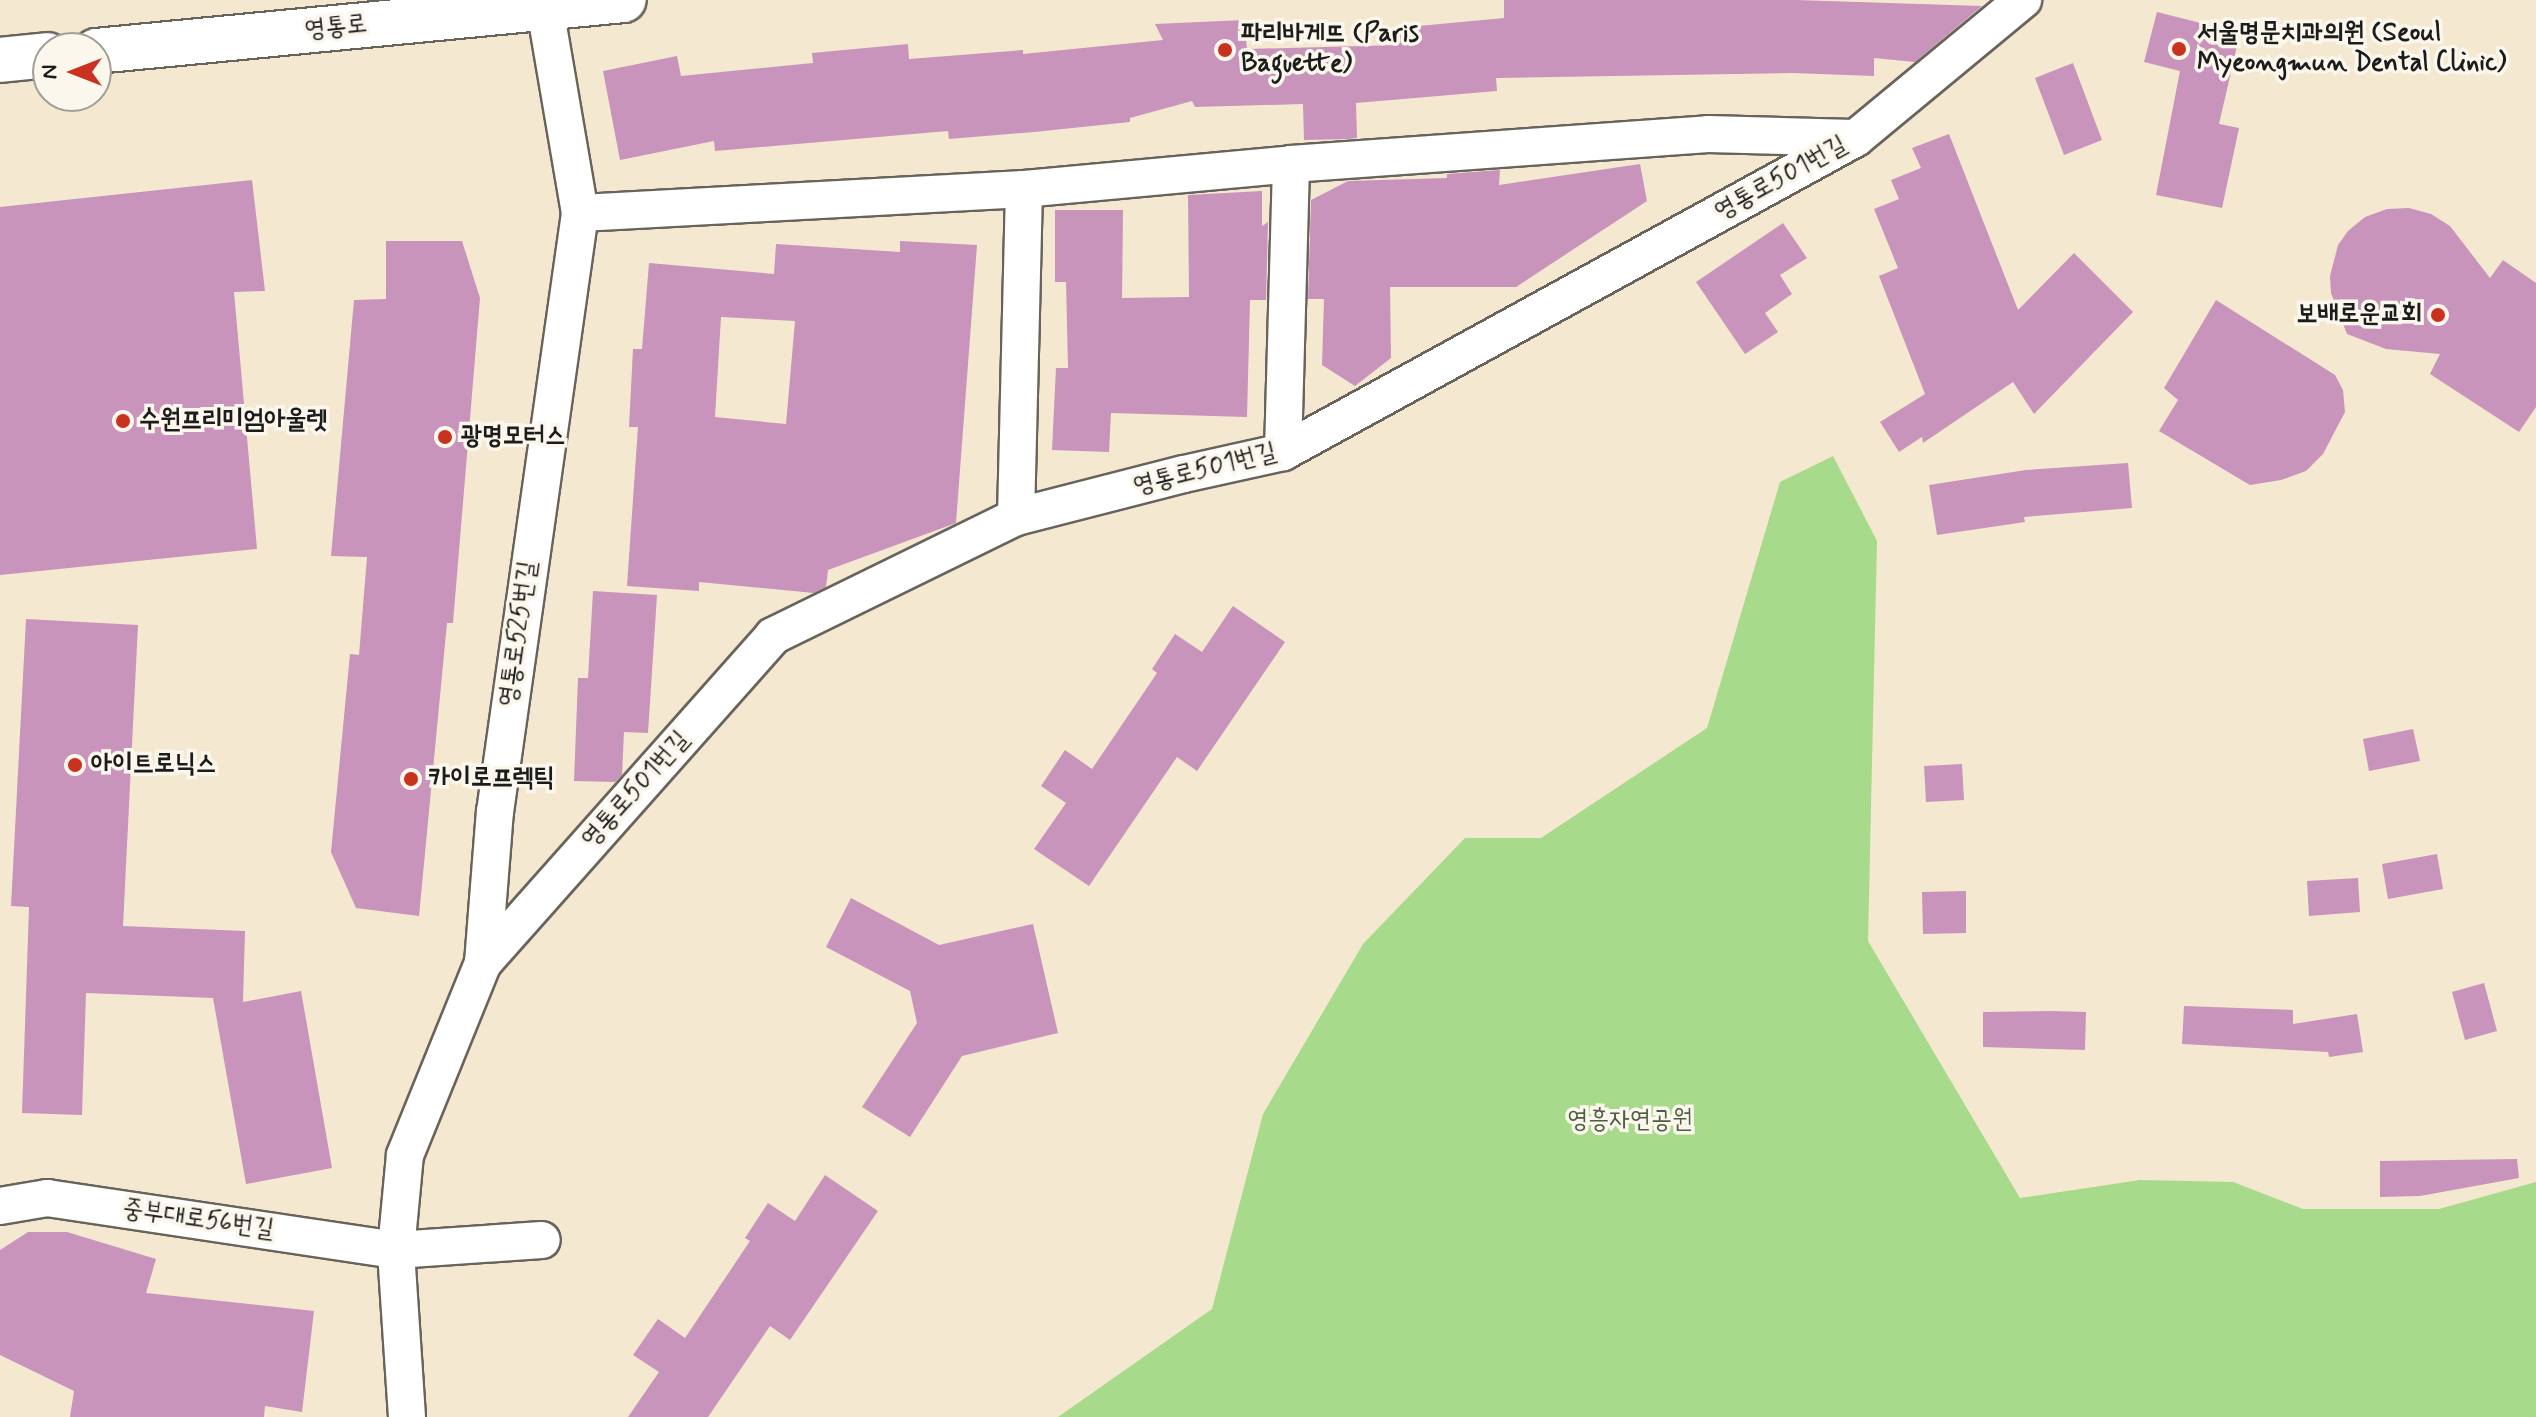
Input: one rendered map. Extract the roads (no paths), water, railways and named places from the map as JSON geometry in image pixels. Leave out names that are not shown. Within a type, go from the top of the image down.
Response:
[{"type":"street","name":"영통로","points":[[112,49],[624,0]]},
{"type":"street","name":"영통로501번길","points":[[483,963],[773,636],[1016,517],[1283,452],[1856,138],[2023,0]]},
{"type":"street","name":"영통로525번길","points":[[407,1417],[396,1250],[405,1155],[483,963],[495,812],[580,213],[545,8]]},
{"type":"street","points":[[0,60],[32,57]]},
{"type":"street","points":[[580,213],[1024,189],[1291,164],[1708,134],[1856,138]]},
{"type":"street","points":[[1283,452],[1291,164]]},
{"type":"street","points":[[1016,517],[1024,189]]},
{"type":"street","name":"중부대로56번길","points":[[0,1206],[47,1198],[396,1250],[542,1240]]},
{"type":"place","name":"서울명문치과의원 (Seoul Myeongmun Dental Clinic)","points":[[2179,49]]},
{"type":"place","name":"파리바게뜨 (Paris Baguette)","points":[[1225,50]]},
{"type":"place","name":"보배로운교회","points":[[2438,315]]},
{"type":"place","name":"수원프리미엄아울렛","points":[[123,421]]},
{"type":"place","name":"광명모터스","points":[[445,437]]},
{"type":"place","name":"아이트로닉스","points":[[75,765]]},
{"type":"place","name":"카이로프렉틱","points":[[411,779]]},
{"type":"park label","name":"영흥자연공원","points":[[1630,1121]]}]
